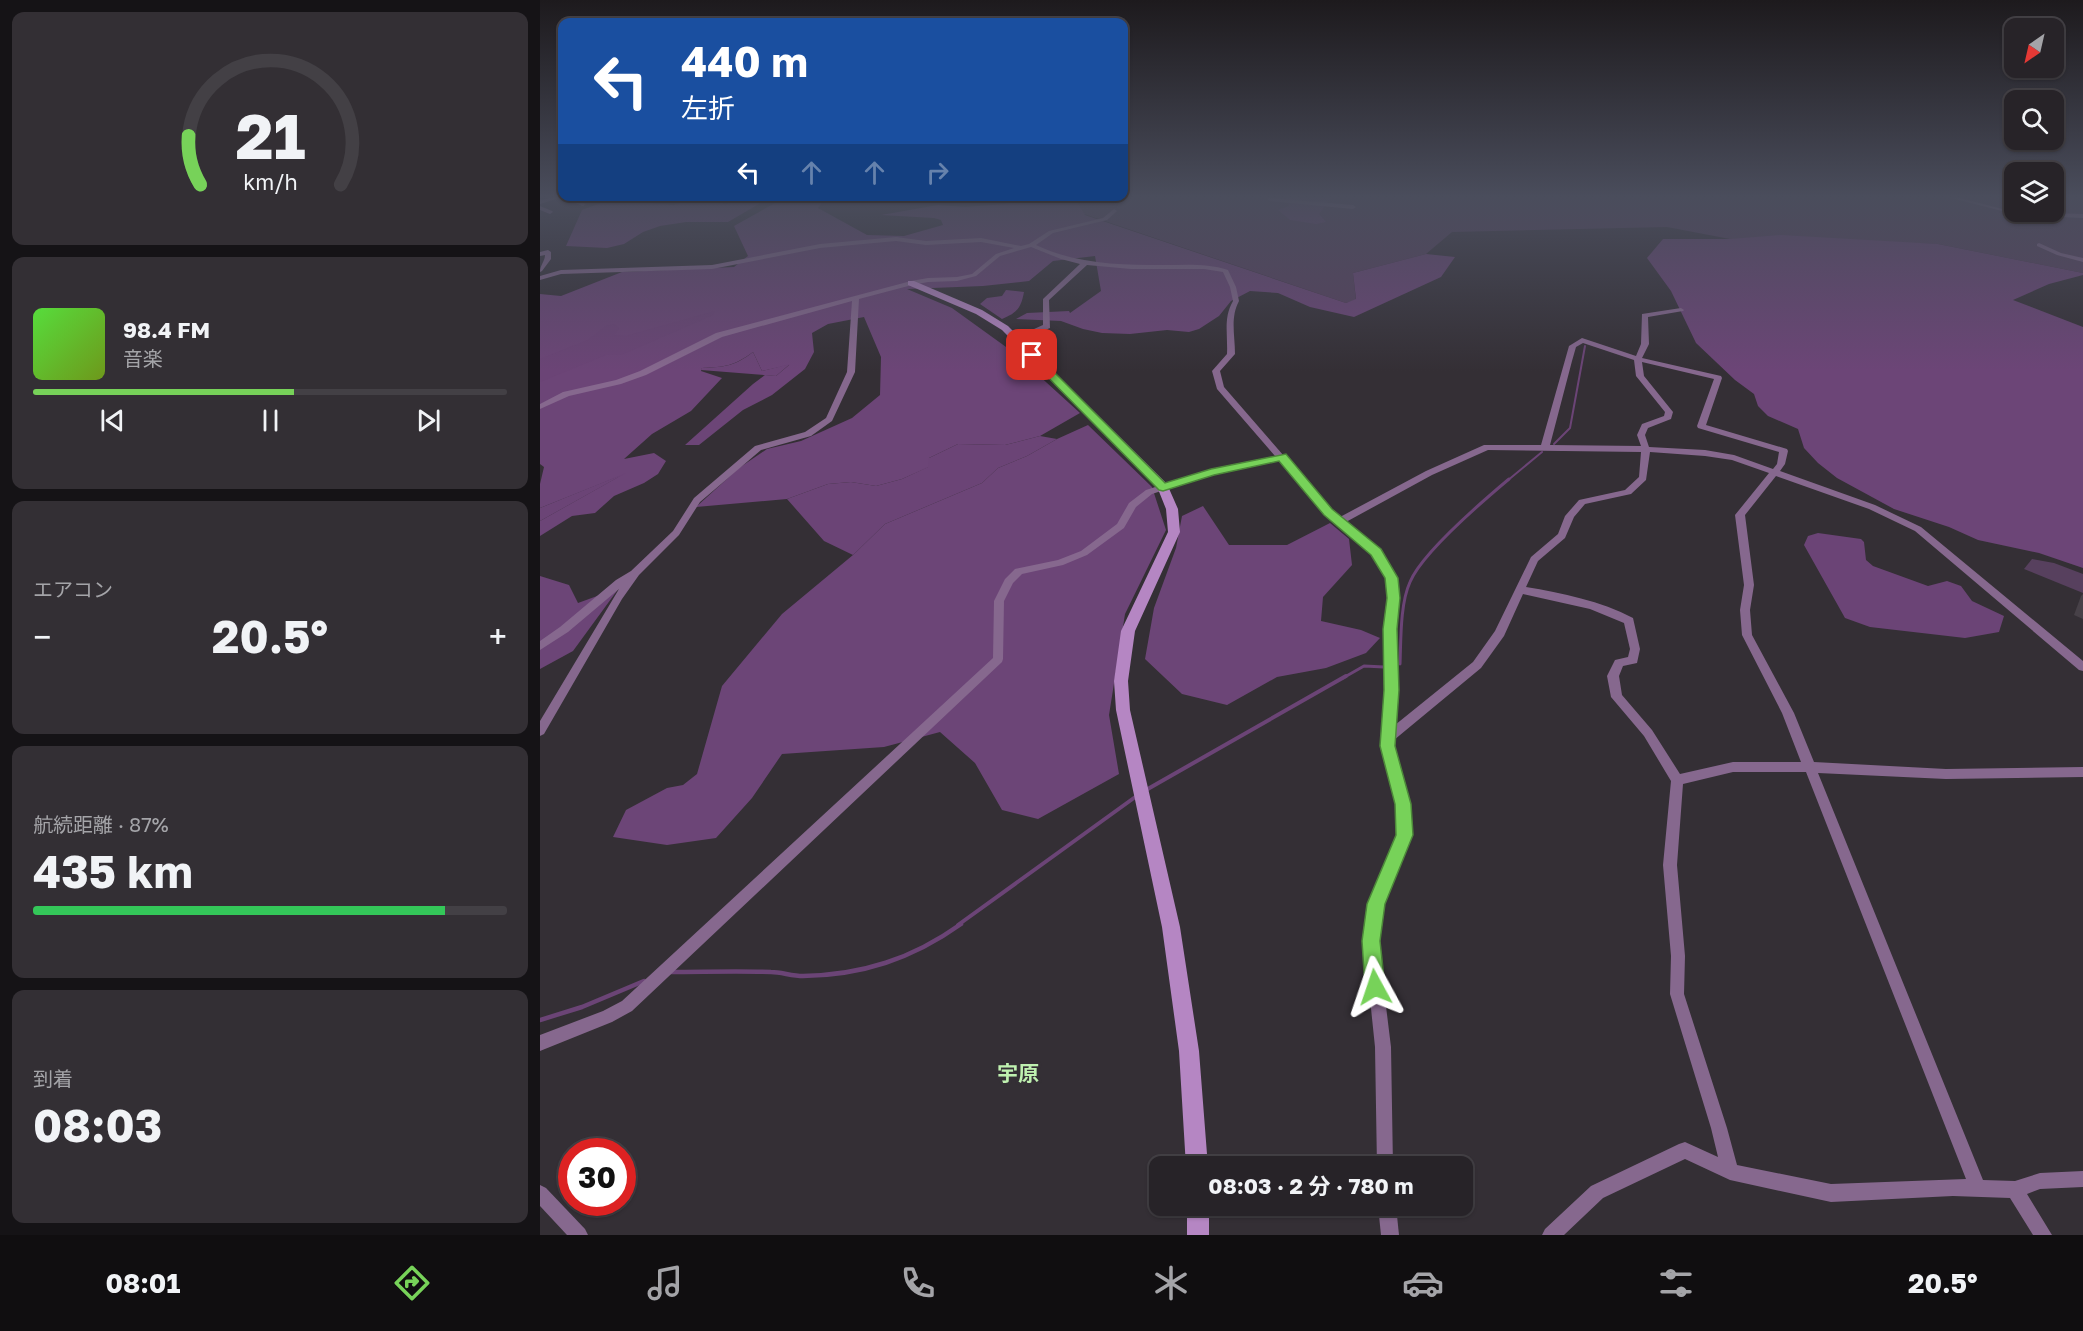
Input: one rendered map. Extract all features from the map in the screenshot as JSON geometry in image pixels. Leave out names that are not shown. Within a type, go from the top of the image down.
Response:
[{"type":"street","points":[[540,278],[561,272],[719,266],[771,256]]},
{"type":"street","points":[[540,407],[566,394],[643,374],[719,335],[911,283],[957,279],[974,275],[997,256]]},
{"type":"street","points":[[1053,256],[1084,264],[1205,266],[1226,271],[1236,301],[1232,306],[1229,319],[1231,354],[1216,371],[1218,382],[1328,512],[1376,552],[1392,578],[1394,598],[1390,629],[1392,690],[1388,746],[1403,804],[1405,835],[1376,904],[1371,941],[1383,1047],[1385,1156]]},
{"type":"street","points":[[2066,256],[2083,260]]},
{"type":"street","points":[[1017,340],[1047,326],[1046,299],[1084,264]]},
{"type":"street","points":[[911,283],[979,312],[1005,328],[1163,487],[1171,500],[1174,532],[1128,631],[1121,681],[1123,710],[1171,927],[1189,1051],[1196,1156]]},
{"type":"street","points":[[540,731],[618,597],[636,573],[676,533],[697,500],[758,448],[808,434],[829,419],[851,372],[856,299]]},
{"type":"street","points":[[1388,738],[1477,665],[1500,633],[1534,560],[1562,536],[1570,516],[1582,502],[1628,492],[1643,478],[1647,449],[1641,435],[1645,426],[1668,417],[1669,412],[1640,376],[1638,359],[1645,344],[1644,315],[1681,310]]},
{"type":"street","points":[[1545,447],[1573,346],[1582,340],[1638,359],[1718,378],[1701,426],[1784,451],[1781,464],[1740,515],[1749,585],[1745,610],[1747,635],[1788,713],[1978,1188]]},
{"type":"street","points":[[1340,521],[1430,472],[1487,447],[1647,449],[1705,453],[1734,458],[1872,507],[1918,529],[2083,667]]},
{"type":"street","points":[[540,1043],[607,1017],[627,1006],[998,659],[999,601],[1009,581],[1019,571],[1060,563],[1084,553],[1121,526],[1139,497],[1211,472],[1282,457]]},
{"type":"street","points":[[540,646],[574,621],[608,590],[651,560]]},
{"type":"street","points":[[1521,590],[1598,608],[1621,615],[1629,621],[1635,649],[1633,660],[1619,663],[1613,676],[1617,697],[1648,733],[1677,780],[1670,865],[1678,956],[1677,994],[1730,1172]]},
{"type":"street","points":[[1677,780],[1733,767],[1808,767],[1946,774],[2083,772]]},
{"type":"street","points":[[1551,1235],[1597,1192],[1684,1150],[1730,1172],[1831,1193],[1953,1187],[2015,1190],[2040,1181],[2083,1179]]},
{"type":"street","points":[[2015,1190],[2043,1235]]},
{"type":"street","points":[[540,1195],[579,1235]]},
{"type":"street","points":[[1198,1216],[1198,1235]]},
{"type":"street","points":[[1388,1216],[1390,1235]]},
{"type":"shaded area","points":[[748,256],[1206,256],[1346,303],[1356,299],[1353,273],[1420,256],[1455,257],[1441,277],[1354,317],[1310,307],[1278,293],[1250,291],[1231,301],[1219,316],[1199,329],[1189,332],[1167,330],[1130,334],[1102,333],[1061,321],[1016,319],[1027,313],[1069,311],[1070,313],[1101,291],[1095,256],[1053,261],[1029,281],[983,286],[907,289],[952,308],[1013,352],[1080,413],[1040,436],[1005,445],[958,444],[929,458],[929,467],[902,479],[876,486],[851,482],[828,484],[787,499],[696,507],[739,468],[767,449],[801,441],[852,418],[880,395],[881,357],[864,317],[828,324],[812,333],[814,352],[805,369],[772,395],[743,410],[699,445],[685,445],[753,384],[765,375],[776,376],[789,365],[762,371],[753,352],[729,365],[702,368],[701,371],[722,378],[691,411],[652,434],[624,459],[654,453],[666,461],[658,474],[614,496],[595,513],[572,516],[540,536],[540,521],[620,476],[540,508],[540,484],[544,467],[540,464],[540,294],[561,296],[622,272],[734,267]]},
{"type":"shaded area","points":[[1207,256],[1420,256],[1353,273],[1356,300],[1346,303]]},
{"type":"shaded area","points":[[1649,256],[1996,256],[2083,273],[2083,275],[2049,284],[2013,300],[2083,327],[2083,568],[2039,553],[1978,540],[1949,527],[1894,509],[1837,478],[1804,448],[1798,429],[1768,416],[1758,406],[1754,394],[1735,380],[1696,343],[1671,291],[1647,258]]},
{"type":"shaded area","points":[[1996,256],[2083,256],[2083,273]]},
{"type":"shaded area","points":[[1006,290],[1024,292],[1018,309],[1007,317],[1002,319],[980,304],[987,298],[1002,296]]},
{"type":"shaded area","points":[[715,311],[713,315],[621,355],[606,355],[540,382],[540,359],[588,340],[606,326],[614,324],[619,328],[614,335],[626,336]]},
{"type":"shaded area","points":[[753,352],[762,371],[790,364],[776,376],[701,370],[735,363]]},
{"type":"shaded area","points":[[1088,425],[1152,487],[1166,530],[1125,614],[1109,715],[1119,774],[1038,819],[1002,810],[975,763],[940,732],[884,747],[782,754],[752,798],[716,838],[667,845],[613,837],[626,810],[667,788],[683,785],[697,774],[722,686],[782,614],[853,555],[885,524],[982,483],[998,468]]},
{"type":"shaded area","points":[[1040,436],[1057,439],[1027,456],[998,468],[982,483],[885,524],[853,555],[824,541],[787,499],[828,484],[851,482],[876,486],[902,479],[928,467],[929,458],[958,444],[1005,445]]},
{"type":"shaded area","points":[[626,473],[540,521],[540,508]]},
{"type":"shaded area","points":[[1203,506],[1229,545],[1287,545],[1330,523],[1349,539],[1352,565],[1323,597],[1321,621],[1361,630],[1380,638],[1366,653],[1326,668],[1277,677],[1227,705],[1182,694],[1145,659],[1154,608],[1176,548],[1182,516]]},
{"type":"shaded area","points":[[1818,533],[1861,539],[1864,542],[1866,560],[1873,566],[1928,586],[1947,581],[1961,586],[1972,601],[2004,616],[1999,632],[1965,638],[1870,627],[1845,618],[1804,545],[1808,536]]},
{"type":"shaded area","points":[[2032,559],[2054,563],[2083,574],[2083,593],[2024,569]]},
{"type":"shaded area","points":[[540,576],[569,585],[578,603],[619,588],[573,651],[540,669]]},
{"type":"waterway","points":[[1554,444],[1570,428],[1585,346]]},
{"type":"waterway","points":[[1507,481],[1542,452]]},
{"type":"waterway","points":[[1400,664],[1404,601],[1410,582],[1417,570],[1440,542],[1509,479]]},
{"type":"waterway","points":[[1343,678],[1364,666],[1384,667]]},
{"type":"waterway","points":[[1146,790],[1346,676]]},
{"type":"waterway","points":[[958,925],[1138,795]]},
{"type":"waterway","points":[[670,972],[771,972],[803,976],[846,972],[905,956],[961,924]]},
{"type":"waterway","points":[[540,1020],[582,1007],[644,981]]},
{"type":"district","name":"宇原","points":[[1018,1074]]},
{"type":"route","points":[[1032,355],[1163,487],[1211,472],[1282,457],[1328,512],[1376,552],[1392,578],[1394,598],[1390,629],[1392,690],[1388,746],[1403,804],[1405,835],[1376,904],[1371,941],[1375,987]]}]
